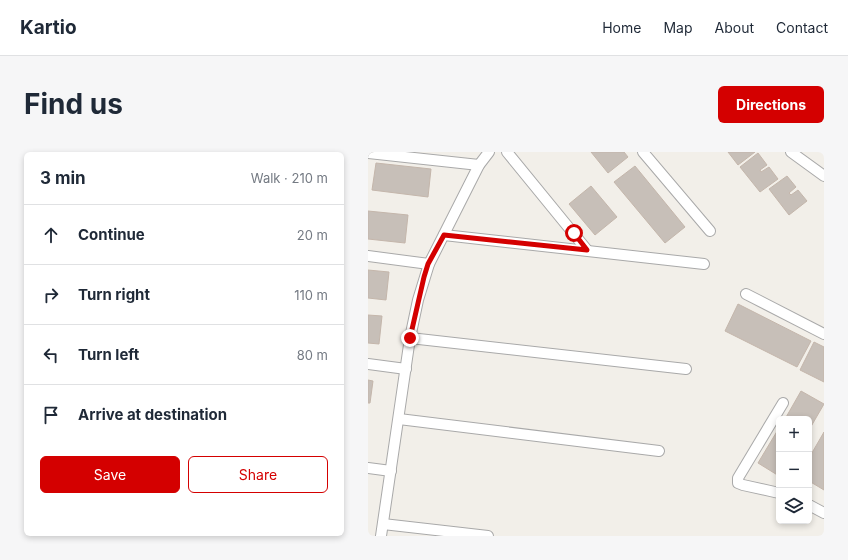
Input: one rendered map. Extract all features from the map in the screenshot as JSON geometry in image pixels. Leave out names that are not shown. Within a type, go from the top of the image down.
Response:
[{"type":"street","points":[[382,536],[410,338],[418,300],[428,264],[479,165],[489,152]]},
{"type":"street","points":[[508,152],[587,250]]},
{"type":"street","points":[[643,152],[710,231]]},
{"type":"street","points":[[791,152],[824,176]]},
{"type":"street","points":[[368,153],[479,165]]},
{"type":"street","points":[[444,235],[704,264]]},
{"type":"street","points":[[368,256],[428,264]]},
{"type":"street","points":[[746,294],[824,334]]},
{"type":"street","points":[[410,338],[686,369]]},
{"type":"street","points":[[368,364],[406,369]]},
{"type":"street","points":[[776,492],[744,485],[738,483],[737,480],[783,403]]},
{"type":"street","points":[[399,420],[659,451]]},
{"type":"street","points":[[368,468],[391,471]]},
{"type":"street","points":[[812,507],[824,513]]},
{"type":"street","points":[[383,524],[488,536]]},
{"type":"building","points":[[591,152],[624,152],[628,157],[608,173]]},
{"type":"building","points":[[728,152],[755,152],[738,165]]},
{"type":"building","points":[[758,153],[767,165],[760,170],[761,172],[769,167],[778,179],[760,192],[740,167]]},
{"type":"building","points":[[376,163],[431,169],[428,197],[372,190]]},
{"type":"building","points":[[635,166],[685,227],[665,243],[614,182]]},
{"type":"building","points":[[787,176],[796,187],[789,193],[791,195],[798,190],[807,201],[789,215],[769,189]]},
{"type":"building","points":[[591,186],[617,217],[595,235],[569,204]]},
{"type":"building","points":[[368,211],[408,215],[405,243],[368,239]]},
{"type":"building","points":[[368,270],[389,272],[386,300],[368,298]]},
{"type":"building","points":[[738,304],[811,341],[797,367],[725,331]]},
{"type":"building","points":[[368,315],[382,316],[379,344],[368,343]]},
{"type":"building","points":[[814,342],[824,347],[824,382],[800,370]]},
{"type":"building","points":[[368,380],[373,381],[370,403],[368,403]]},
{"type":"building","points":[[801,391],[824,404],[812,425],[812,416],[787,416]]},
{"type":"building","points":[[824,432],[824,490],[812,483],[812,453]]},
{"type":"building","points":[[776,433],[776,474],[758,463]]},
{"type":"route","points":[[410,338],[418,300],[428,264],[444,235],[587,250],[574,233]]}]
